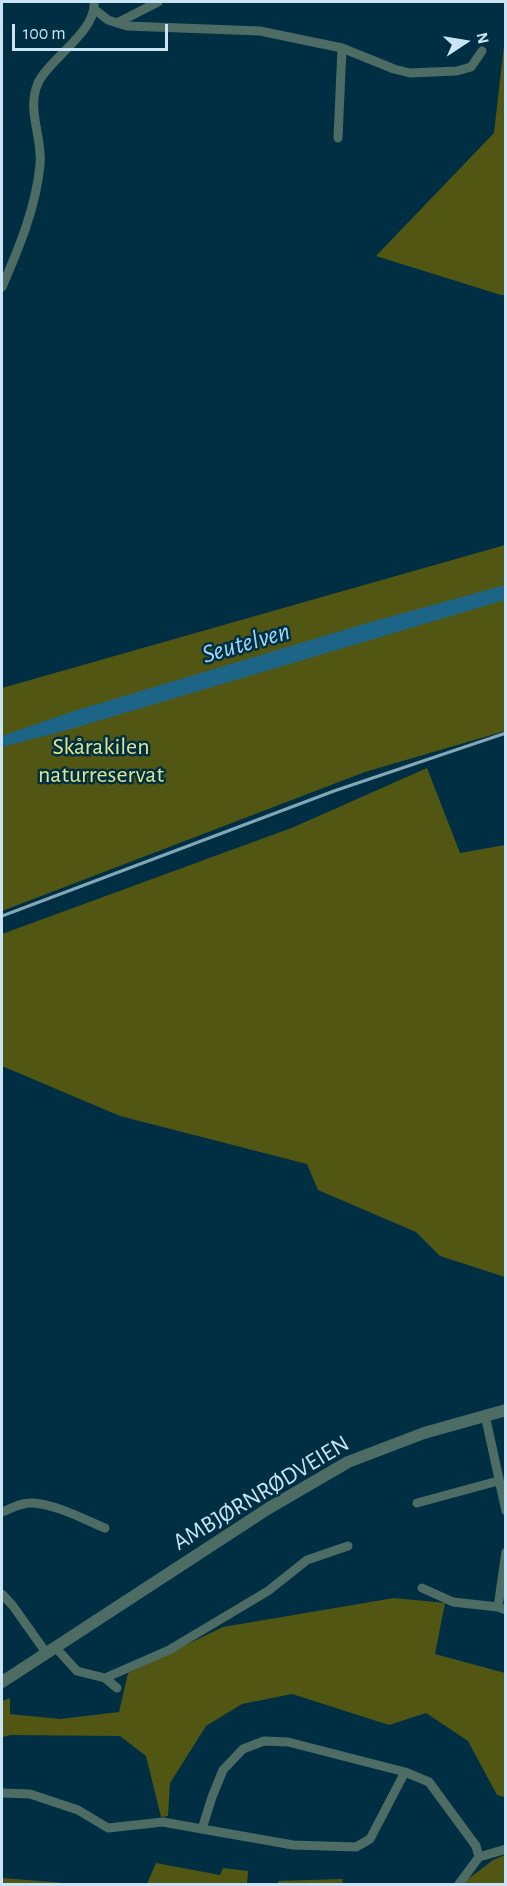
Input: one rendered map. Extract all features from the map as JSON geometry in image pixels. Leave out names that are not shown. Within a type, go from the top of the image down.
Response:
[{"type":"street","points":[[117,23],[158,2]]},
{"type":"street","points":[[2,286],[19,246],[32,206],[40,163],[33,109],[38,83],[47,70],[78,39],[94,5],[108,20],[127,26],[260,31],[342,48],[410,73],[457,71],[471,67],[482,51]]},
{"type":"street","points":[[338,138],[342,48]]},
{"type":"street","name":"AMBJØRNRØDVEIEN","points":[[2,1682],[269,1508],[327,1473],[348,1462],[424,1433],[506,1410]]},
{"type":"street","points":[[485,1415],[506,1511]]},
{"type":"street","points":[[417,1503],[498,1481]]},
{"type":"street","points":[[2,1512],[17,1505],[32,1503],[59,1509],[105,1528]]},
{"type":"street","points":[[105,1678],[169,1650],[268,1591],[307,1560],[348,1546]]},
{"type":"street","points":[[423,1588],[453,1602],[502,1609],[506,1552]]},
{"type":"street","points":[[2,1594],[51,1651],[77,1671],[105,1678],[117,1688]]},
{"type":"street","points":[[202,1829],[223,1770],[243,1749],[264,1741],[288,1742],[405,1772],[429,1782],[476,1845],[480,1857]]},
{"type":"street","points":[[2,1793],[30,1794],[78,1810],[108,1828],[163,1822],[292,1845],[356,1847],[370,1839],[405,1772]]},
{"type":"street","points":[[459,1884],[480,1857],[506,1849]]},
{"type":"green space","points":[[505,36],[506,295],[501,295],[376,256],[494,133]]},
{"type":"green space","name":"Skårakilen naturreservat","points":[[505,545],[505,731],[365,772],[2,911],[2,688]]},
{"type":"green space","points":[[427,768],[460,853],[505,845],[505,1277],[440,1256],[416,1232],[318,1190],[307,1164],[120,1116],[2,1066],[2,934],[294,827]]},
{"type":"green space","points":[[394,1598],[445,1603],[435,1654],[505,1673],[505,1797],[497,1795],[468,1741],[426,1713],[389,1725],[292,1694],[242,1704],[206,1726],[170,1783],[168,1816],[161,1817],[146,1756],[120,1736],[11,1735],[2,1737],[2,1701],[10,1698],[10,1714],[60,1719],[119,1712],[128,1673],[223,1627]]},
{"type":"green space","points":[[505,1855],[505,1884],[465,1884],[493,1860]]},
{"type":"green space","points":[[156,1863],[220,1875],[223,1868],[248,1871],[247,1884],[147,1884]]},
{"type":"green space","points":[[2,1878],[77,1884],[2,1884]]},
{"type":"green space","points":[[343,1879],[342,1884],[278,1884],[278,1881]]},
{"type":"water","points":[[505,585],[505,600],[64,731],[2,747],[2,736],[71,712],[364,624]]},
{"type":"railway","points":[[2,916],[334,791],[506,733]]},
{"type":"water label","name":"Seutelven","points":[[246,643]]}]
